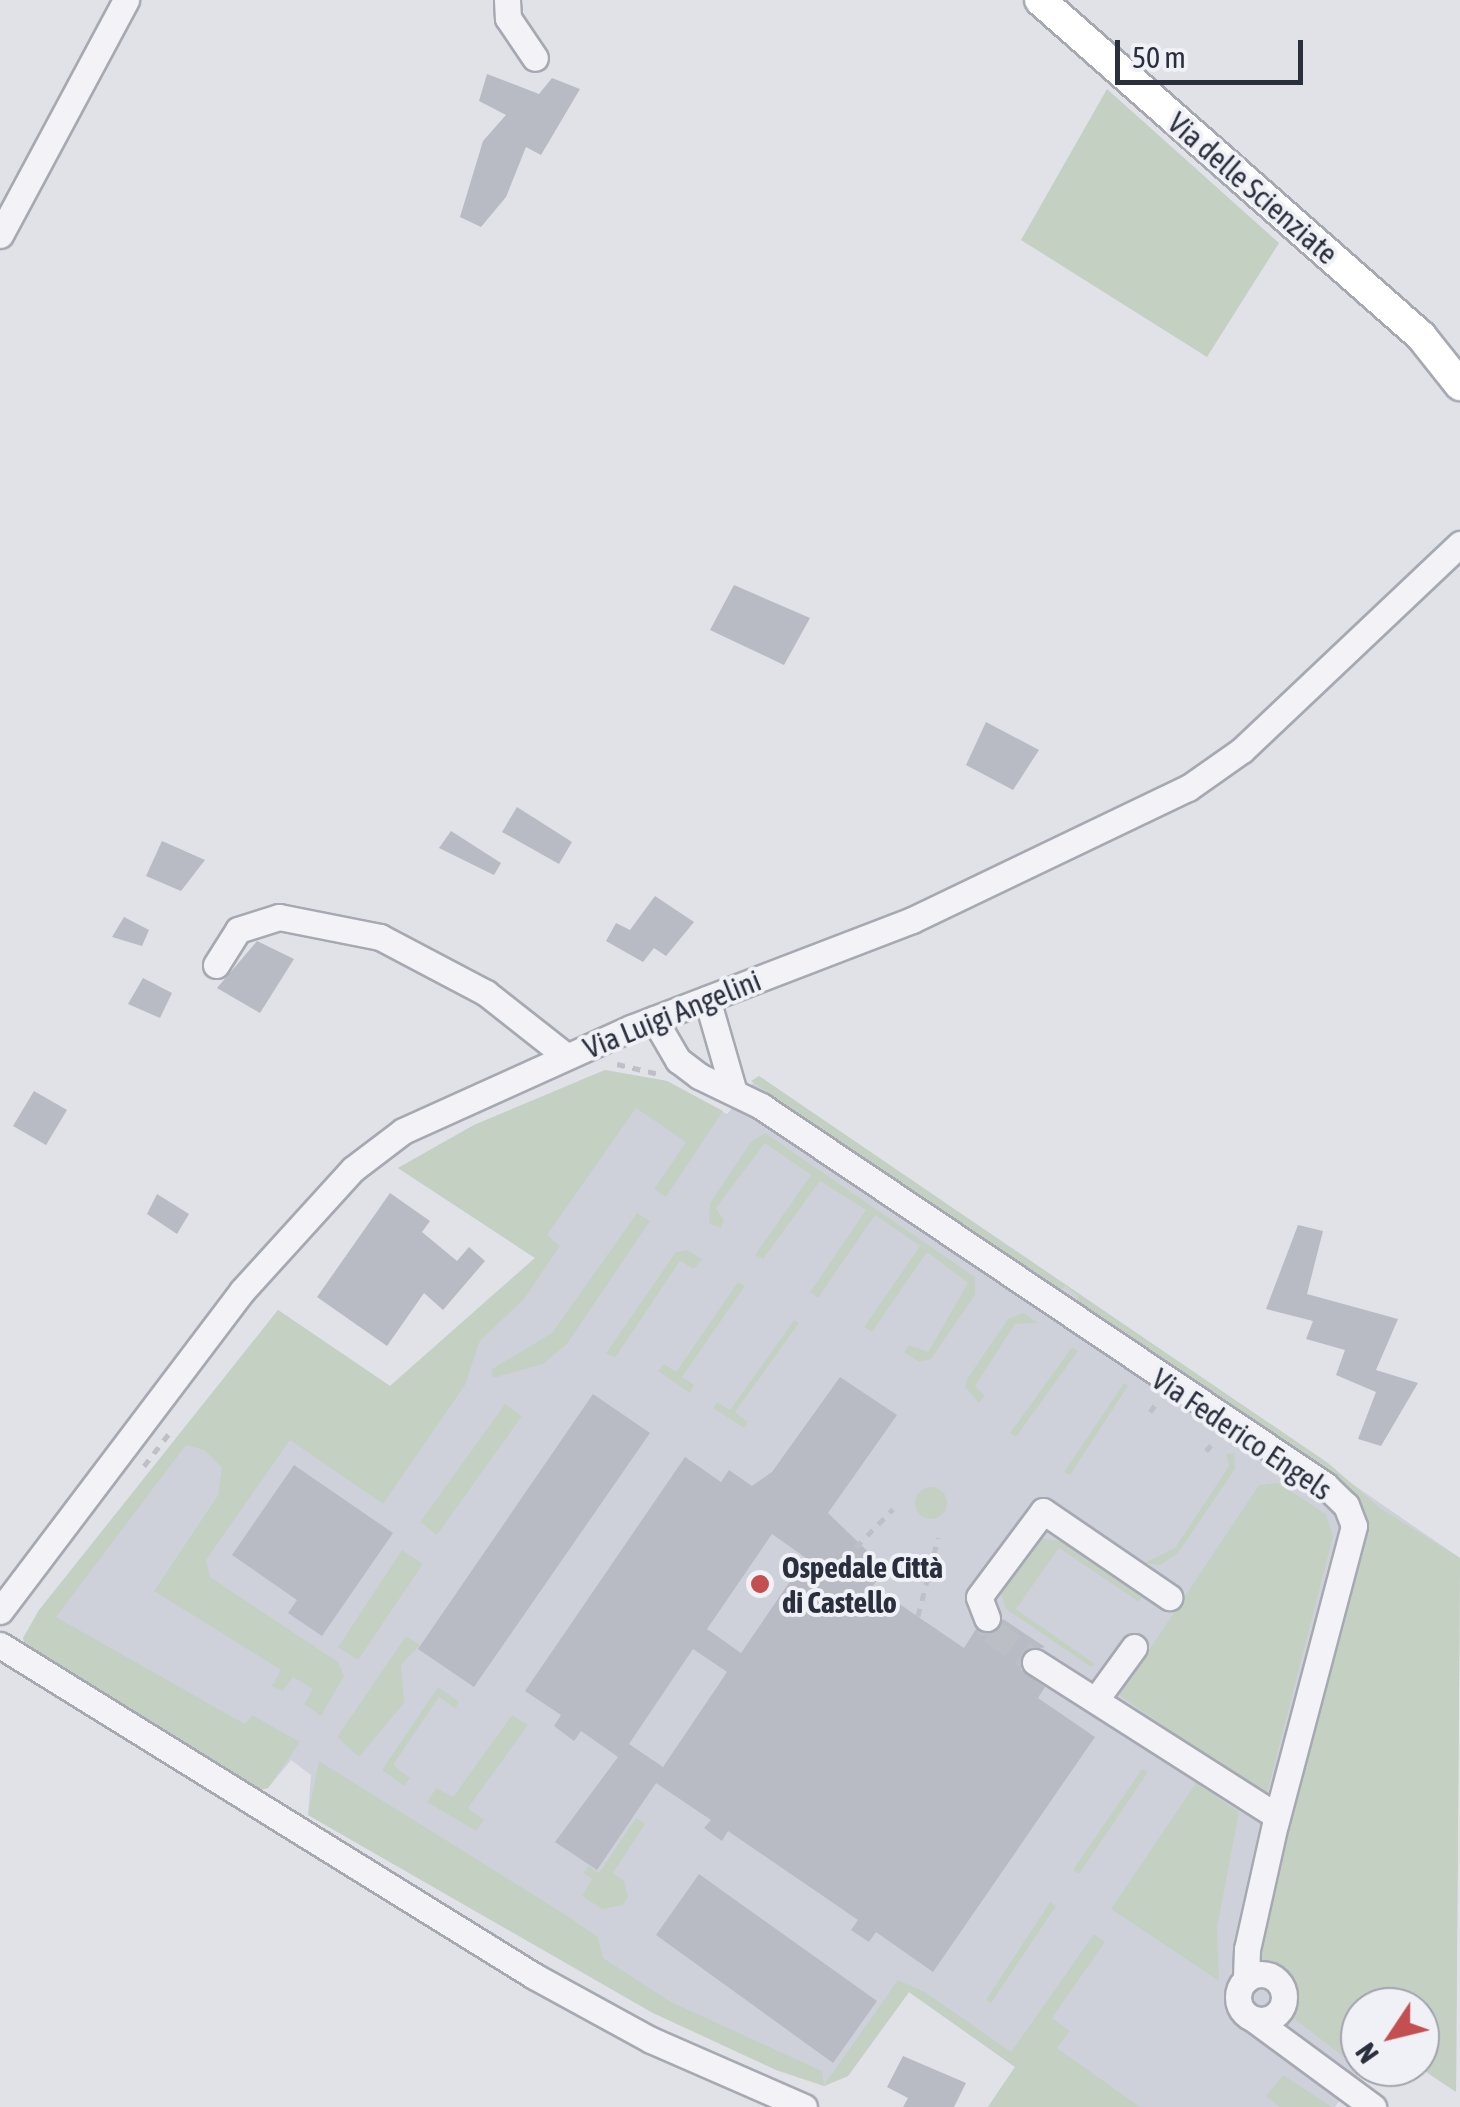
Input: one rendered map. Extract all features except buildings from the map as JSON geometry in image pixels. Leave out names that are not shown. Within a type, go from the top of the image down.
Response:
[{"type":"main road","name":"Via delle Scienziate","points":[[1040,0],[1421,336],[1460,385]]},
{"type":"main road","name":"Via delle Scienziate","points":[[1421,336],[1460,357]]},
{"type":"street","points":[[0,236],[126,0]]},
{"type":"street","points":[[507,0],[508,18],[535,58]]},
{"type":"street","name":"Via Luigi Angelini","points":[[0,1612],[242,1291],[353,1169],[447,1106],[654,1019],[912,920],[1188,788],[1242,750],[1458,543]]},
{"type":"street","points":[[216,966],[238,930],[280,917],[380,937],[486,993],[566,1056]]},
{"type":"street","points":[[708,999],[733,1090]]},
{"type":"street","name":"Via Federico Engels","points":[[654,1019],[678,1060],[733,1090],[1325,1485],[1346,1506],[1354,1526],[1255,1914],[1257,1978]]},
{"type":"street","points":[[986,1618],[980,1598],[1043,1510],[1169,1597]]},
{"type":"street","points":[[0,1644],[534,1976],[684,2055],[804,2107]]},
{"type":"street","points":[[1097,1698],[1134,1646]]},
{"type":"street","points":[[1035,1662],[1277,1816]]},
{"type":"street","points":[[1266,2017],[1284,1992],[1257,1978],[1238,1998],[1266,2017],[1306,2060],[1373,2107]]},
{"type":"path","points":[[606,1064],[629,1063],[673,1079]]},
{"type":"path","points":[[138,1474],[174,1427]]},
{"type":"path","points":[[1206,1451],[1212,1444]]},
{"type":"path","points":[[856,1546],[893,1510]]},
{"type":"path","points":[[918,1616],[938,1538]]},
{"type":"shaded area","name":"Ospedale Città di Castello","points":[[605,1070],[667,1081],[727,1114],[759,1076],[1460,1558],[1456,2092],[1440,2081],[1440,1987],[1340,1987],[1340,2087],[1349,2087],[1335,2107],[988,2107],[1015,2067],[909,1992],[848,2076],[824,2086],[653,2013],[308,1815],[311,1775],[291,1760],[268,1788],[23,1638],[278,1310],[390,1386],[535,1258],[398,1168],[474,1125]]},
{"type":"green space","points":[[1107,89],[1279,243],[1207,357],[1021,240]]},
{"type":"green space","points":[[605,1070],[667,1081],[723,1111],[666,1197],[654,1189],[686,1142],[636,1108],[547,1235],[560,1246],[524,1299],[480,1341],[465,1385],[383,1504],[290,1440],[206,1560],[210,1577],[338,1662],[344,1676],[321,1716],[304,1704],[313,1689],[293,1677],[283,1691],[272,1686],[281,1670],[154,1591],[218,1495],[222,1468],[204,1450],[186,1445],[56,1617],[245,1724],[252,1715],[300,1742],[268,1788],[256,1791],[27,1654],[23,1638],[39,1610],[278,1310],[390,1386],[535,1258],[398,1168],[474,1125]]},
{"type":"green space","points":[[759,1076],[1328,1463],[1380,1508],[1460,1558],[1456,2092],[1440,2081],[1440,1987],[1340,1987],[1340,2054],[1288,2014],[1266,1981],[1261,1957],[1259,1934],[1366,1528],[1354,1497],[1077,1303],[1078,1296],[1065,1286],[1058,1292],[751,1081]]},
{"type":"green space","points":[[765,1133],[975,1277],[975,1295],[931,1359],[919,1362],[904,1352],[909,1345],[928,1352],[968,1283],[927,1252],[872,1332],[864,1327],[920,1246],[875,1215],[818,1298],[810,1292],[866,1210],[820,1181],[763,1259],[755,1255],[811,1175],[765,1143],[716,1208],[724,1220],[721,1228],[709,1223],[710,1203],[751,1142]]},
{"type":"green space","points":[[637,1213],[650,1221],[567,1344],[543,1364],[493,1378],[492,1369],[552,1333]]},
{"type":"green space","points":[[688,1250],[702,1259],[694,1269],[680,1261],[615,1358],[606,1353],[676,1252]]},
{"type":"green space","points":[[738,1282],[745,1286],[682,1377],[694,1385],[690,1393],[658,1371],[664,1364],[676,1372]]},
{"type":"green space","points":[[1023,1313],[1038,1323],[1015,1324],[975,1386],[985,1396],[979,1403],[965,1387],[967,1379],[1008,1319]]},
{"type":"green space","points":[[794,1320],[799,1323],[735,1412],[748,1422],[744,1428],[713,1408],[717,1402],[730,1410]]},
{"type":"green space","points":[[1072,1347],[1078,1351],[1016,1437],[1010,1433]]},
{"type":"green space","points":[[1124,1383],[1128,1386],[1070,1475],[1064,1472]]},
{"type":"green space","points":[[505,1404],[522,1416],[437,1535],[420,1522]]},
{"type":"green space","points":[[1234,1453],[1235,1469],[1178,1553],[1160,1565],[1144,1563],[1175,1548],[1229,1466],[1226,1454]]},
{"type":"green space","points":[[1278,1483],[1326,1514],[1333,1537],[1266,1797],[1119,1695],[1259,1485]]},
{"type":"green space","points":[[931,1487],[942,1492],[947,1503],[942,1514],[931,1519],[920,1514],[915,1503],[920,1492]]},
{"type":"green space","points":[[1039,1538],[1060,1541],[1142,1597],[1139,1602],[1059,1548],[1016,1609],[1095,1664],[1091,1667],[1006,1609],[1001,1594]]},
{"type":"green space","points":[[402,1550],[423,1564],[358,1660],[338,1647]]},
{"type":"green space","points":[[406,1636],[420,1645],[401,1665],[404,1703],[359,1757],[337,1737]]},
{"type":"green space","points":[[438,1687],[459,1702],[455,1708],[439,1697],[393,1765],[410,1778],[404,1786],[382,1770]]},
{"type":"green space","points":[[512,1715],[528,1725],[468,1808],[484,1820],[476,1831],[427,1802],[436,1788],[453,1797]]},
{"type":"green space","points":[[319,1761],[566,1915],[598,1937],[603,1958],[671,2002],[822,2071],[824,2085],[898,1980],[925,1992],[1011,2052],[1094,1934],[1105,1942],[1052,2018],[1070,2031],[1057,2048],[1140,2107],[988,2107],[1015,2067],[909,1992],[848,2076],[824,2086],[776,2070],[653,2013],[308,1815]]},
{"type":"green space","points":[[1142,1769],[1148,1772],[1079,1874],[1073,1870]]},
{"type":"green space","points":[[1196,1783],[1239,1812],[1217,1928],[1219,1981],[1111,1909]]},
{"type":"green space","points":[[636,1818],[645,1824],[613,1873],[624,1881],[628,1897],[623,1905],[602,1909],[582,1896],[592,1879],[583,1873],[589,1866],[599,1873]]},
{"type":"green space","points":[[1050,1902],[1056,1906],[991,2003],[986,2000]]},
{"type":"green space","points":[[1283,2075],[1332,2107],[1280,2107],[1266,2096]]},
{"type":"tunnel","points":[[987,1618],[992,1631],[1035,1662]]},
{"type":"place","name":"Ospedale Città di Castello","points":[[760,1584]]}]
